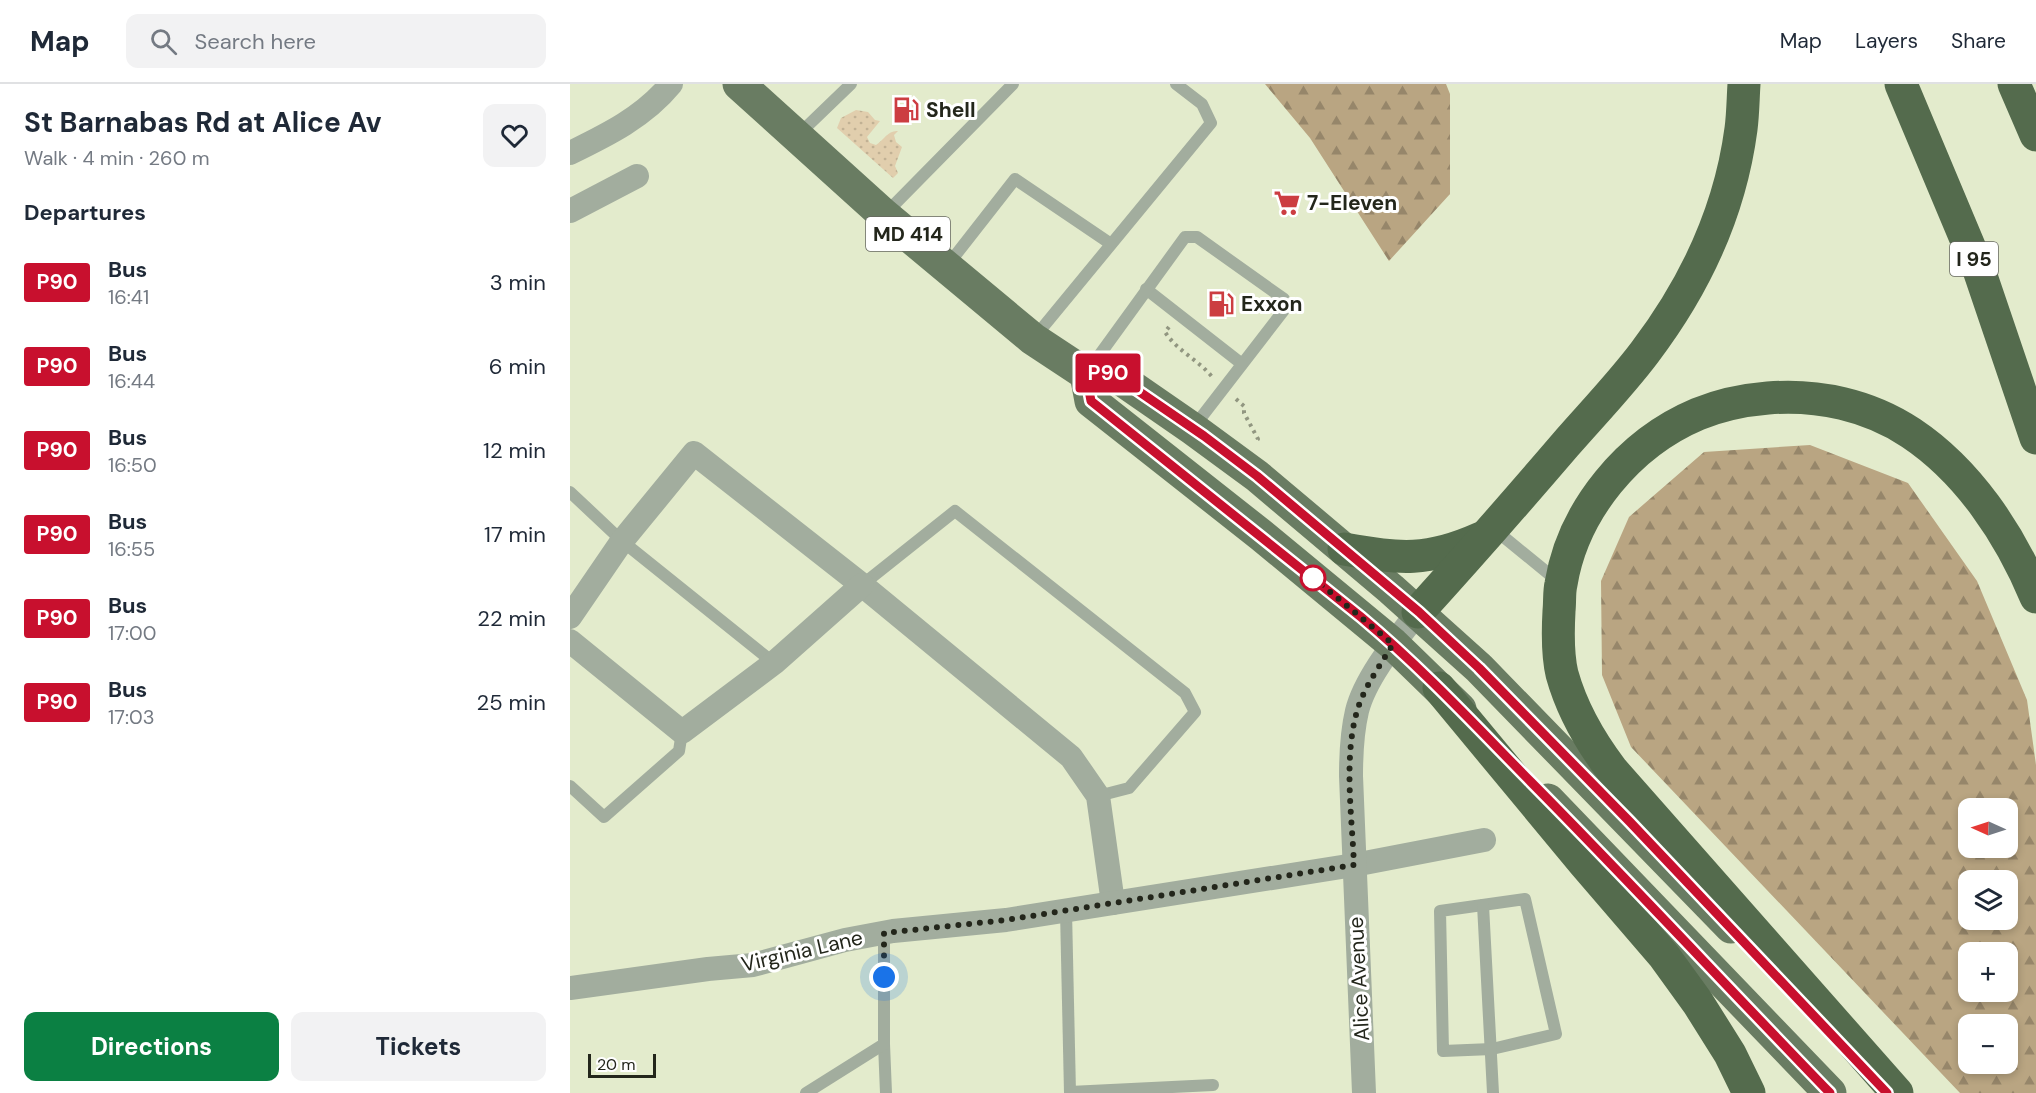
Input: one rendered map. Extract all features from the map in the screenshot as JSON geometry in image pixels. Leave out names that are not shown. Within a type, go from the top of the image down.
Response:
[{"type":"highway","points":[[1419,612],[1644,354],[1674,313],[1694,278],[1715,233],[1730,185],[1741,129],[1744,84]]},
{"type":"highway","name":"I 95","points":[[1901,84],[1979,270],[2036,438]]},
{"type":"highway","points":[[2014,84],[2036,135]]},
{"type":"highway","points":[[2032,84],[2036,92]]},
{"type":"highway","points":[[1897,1093],[1612,770],[1592,743],[1576,714],[1562,672],[1558,624],[1561,584],[1573,540],[1595,498],[1622,464],[1658,436],[1697,414],[1742,400],[1789,396],[1831,400],[1872,412],[1911,432],[1946,461],[1979,499],[2007,538],[2036,597]]},
{"type":"highway","points":[[1344,549],[1386,557],[1434,555],[1456,549],[1491,531]]},
{"type":"highway","points":[[1439,688],[1664,956],[1698,1003],[1730,1054],[1749,1093]]},
{"type":"main road","name":"MD 414","points":[[739,84],[884,215],[1033,339],[1086,374]]},
{"type":"main road","points":[[1830,1093],[1598,850],[1439,688],[1393,644],[1261,535],[1091,401],[1086,374],[1112,373],[1193,429],[1257,476],[1419,612],[1479,668],[1630,822],[1887,1093]]},
{"type":"street","points":[[570,153],[633,119],[657,101],[671,84]]},
{"type":"street","points":[[570,211],[637,176]]},
{"type":"street","points":[[570,617],[622,541],[694,453],[862,585],[1071,757],[1098,796],[1113,903]]},
{"type":"street","points":[[570,641],[682,732],[774,663],[862,585]]},
{"type":"street","points":[[1354,865],[1351,776],[1354,724],[1358,708],[1363,695],[1393,644],[1419,612]]},
{"type":"street","name":"Virginia Lane","points":[[570,988],[753,965],[845,940],[884,933],[1066,911],[1354,865],[1484,840]]},
{"type":"street","name":"Alice Avenue","points":[[1354,865],[1364,1093]]},
{"type":"lane","points":[[796,137],[851,84]]},
{"type":"lane","points":[[884,215],[1013,84]]},
{"type":"lane","points":[[1033,339],[1211,123],[1202,104],[1176,84]]},
{"type":"lane","points":[[948,266],[1015,179],[1111,244]]},
{"type":"lane","points":[[1086,374],[1185,237],[1197,237],[1284,299],[1284,310],[1193,429]]},
{"type":"lane","points":[[1146,289],[1242,364]]},
{"type":"lane","points":[[570,492],[622,541],[774,663]]},
{"type":"lane","points":[[862,585],[955,511],[1185,693],[1195,712],[1129,788],[1098,796]]},
{"type":"lane","points":[[1491,531],[1561,584]]},
{"type":"lane","points":[[570,786],[604,817],[679,751],[682,732]]},
{"type":"lane","points":[[1525,898],[1556,1034],[1492,1049],[1443,1051],[1440,911],[1525,898]]},
{"type":"lane","points":[[1483,905],[1493,1093]]},
{"type":"lane","points":[[1066,911],[1070,1093],[1213,1085]]},
{"type":"lane","points":[[884,933],[886,1093]]},
{"type":"lane","points":[[806,1093],[884,1044]]},
{"type":"path","points":[[1178,314],[1165,332],[1182,351],[1206,369],[1214,380]]},
{"type":"path","points":[[1244,406],[1244,413],[1258,439],[1255,444]]},
{"type":"shaded area","points":[[856,110],[868,112],[875,120],[880,121],[867,137],[870,143],[876,145],[889,134],[898,131],[894,135],[896,142],[902,147],[895,166],[898,173],[893,178],[837,128],[841,118]]},
{"type":"green space","points":[[1265,84],[1446,84],[1450,94],[1450,194],[1389,261],[1310,138]]},
{"type":"green space","points":[[1810,445],[1908,483],[1977,581],[2027,700],[2036,765],[2036,1093],[1960,1093],[1631,747],[1602,675],[1601,581],[1629,517],[1704,452]]},
{"type":"bus line","name":"P90","points":[[1830,1093],[1598,850],[1439,688],[1361,617],[1091,401],[1086,374],[1112,373],[1204,436],[1257,476],[1419,612],[1479,668],[1630,822],[1887,1093]]},
{"type":"place","name":"Shell","points":[[906,110]]},
{"type":"place","name":"7-Eleven","points":[[1287,203]]},
{"type":"place","name":"Exxon","points":[[1221,304]]},
{"type":"route","points":[[884,977],[884,933],[1006,920],[1354,865],[1351,776],[1354,724],[1363,695],[1393,644],[1311,576],[1313,578]]}]
